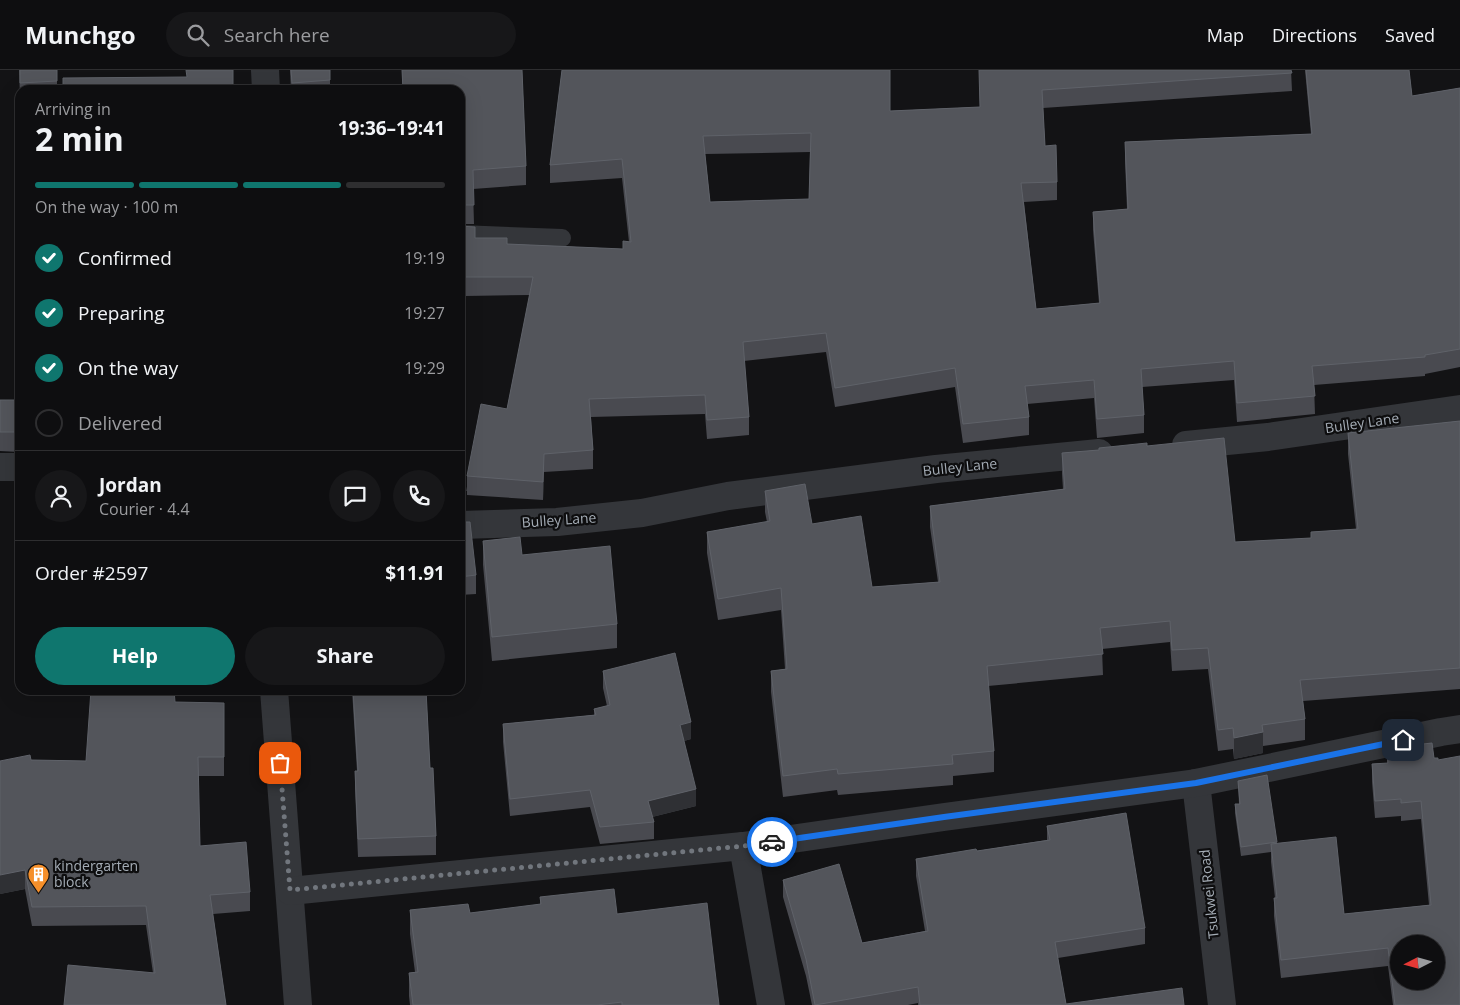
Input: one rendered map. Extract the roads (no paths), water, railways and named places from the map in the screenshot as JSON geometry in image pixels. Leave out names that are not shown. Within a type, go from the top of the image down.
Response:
[{"type":"street","points":[[265,70],[266,85]]},
{"type":"street","name":"Bulley Lane","points":[[1160,447],[1268,437],[1460,409]]},
{"type":"street","name":"Bulley Lane","points":[[465,525],[556,522],[642,513],[728,496],[916,472],[1121,451]]},
{"type":"street","points":[[0,468],[15,467]]},
{"type":"street","points":[[274,695],[298,1005]]},
{"type":"street","points":[[290,890],[743,846],[1196,783],[1460,729]]},
{"type":"street","name":"Tsukwei Road","points":[[1196,783],[1222,1005]]},
{"type":"street","points":[[743,846],[771,1005]]},
{"type":"lane","points":[[465,234],[562,238]]},
{"type":"place","name":"kindergarten block","points":[[38,893]]}]
